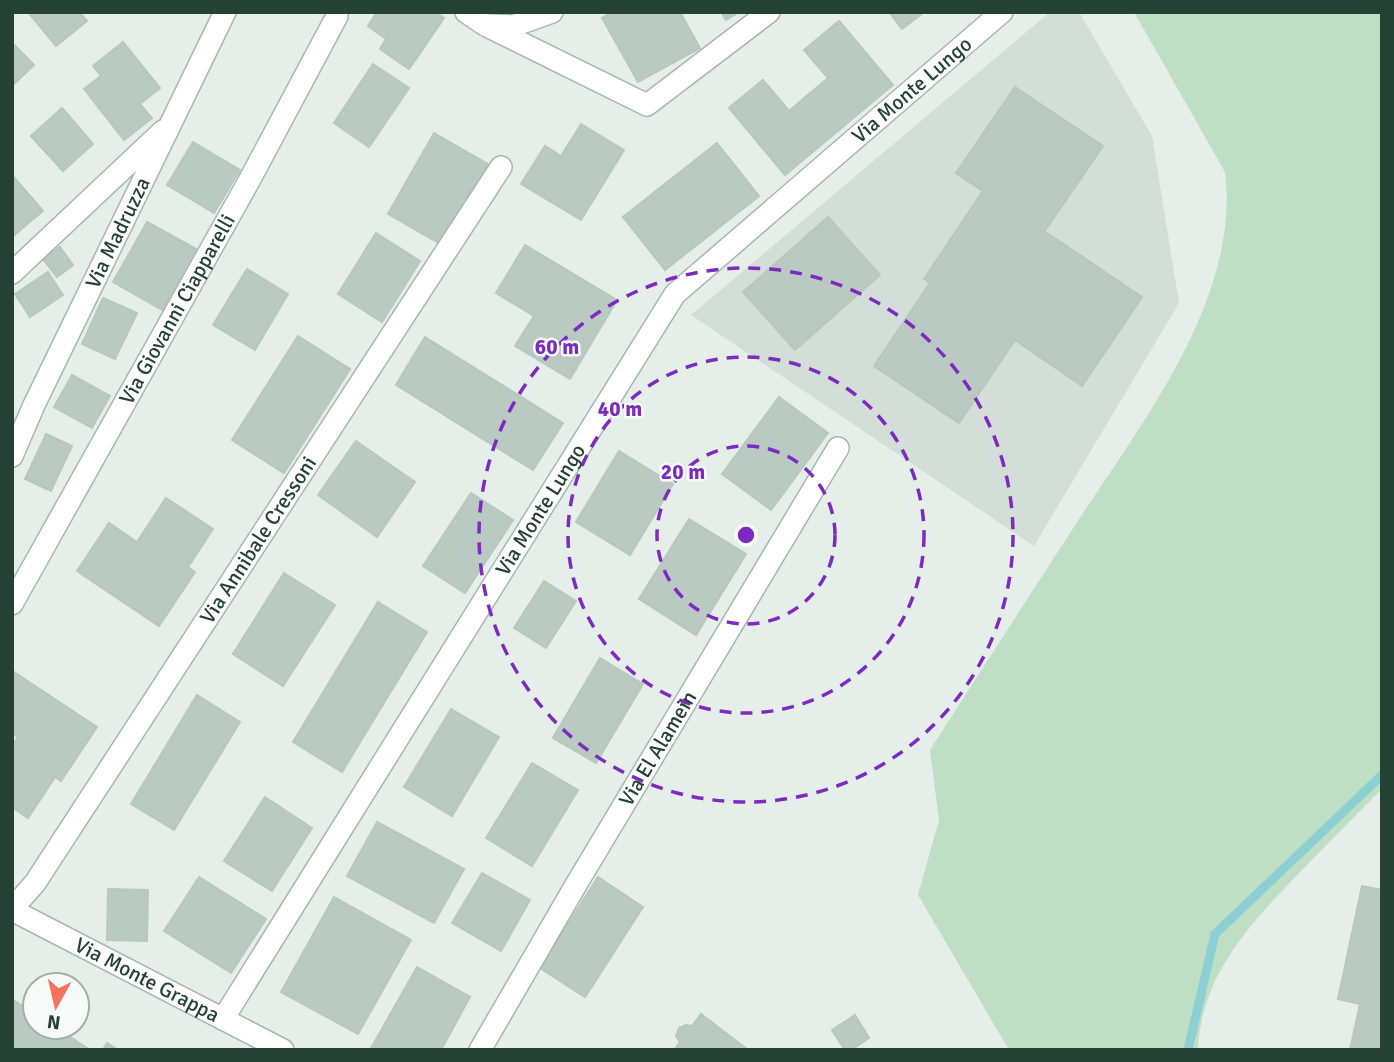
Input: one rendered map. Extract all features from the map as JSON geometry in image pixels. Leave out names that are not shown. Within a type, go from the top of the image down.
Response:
[{"type":"street","name":"Via Madruzza","points":[[12,456],[34,405],[225,12]]},
{"type":"street","name":"Via Giovanni Ciapparelli","points":[[12,604],[249,181],[337,12]]},
{"type":"street","points":[[466,12],[485,25],[647,105],[769,12]]},
{"type":"street","points":[[485,25],[513,26],[552,12]]},
{"type":"street","name":"Via Monte Lungo","points":[[223,1019],[675,294],[1002,12]]},
{"type":"street","points":[[12,273],[172,122]]},
{"type":"street","name":"Via Annibale Cressoni","points":[[12,909],[35,883],[501,167]]},
{"type":"street","name":"Via El Alamein","points":[[480,1050],[838,448]]},
{"type":"street","name":"Via Monte Grappa","points":[[12,909],[283,1050]]},
{"type":"shaded area","points":[[1050,12],[1079,12],[1152,136],[1179,303],[1034,546],[691,315]],"holes":[[[1015,87],[1102,147],[1044,232],[1082,385],[1015,340],[959,423],[874,366],[930,283],[924,278],[983,191],[957,172]],[[827,218],[880,275],[795,350],[743,292]]]},
{"type":"green space","points":[[1134,12],[1382,12],[1382,789],[1266,908],[1233,950],[1209,997],[1201,1022],[1198,1050],[1009,1050],[918,895],[939,820],[930,750],[1155,404],[1180,360],[1201,314],[1217,267],[1226,220],[1225,172]]},
{"type":"building","points":[[28,12],[79,12],[87,21],[56,46]]},
{"type":"building","points":[[377,12],[435,12],[444,18],[409,69],[380,49],[386,39],[368,26]]},
{"type":"building","points":[[613,12],[680,12],[700,48],[638,82],[602,18]]},
{"type":"building","points":[[721,12],[739,12],[726,20]]},
{"type":"building","points":[[889,12],[924,12],[902,29]]},
{"type":"building","points":[[839,21],[893,85],[785,175],[729,108],[763,80],[789,111],[828,78],[804,50]]},
{"type":"building","points":[[123,42],[160,88],[140,104],[152,118],[124,140],[84,89],[101,76],[93,66]]},
{"type":"building","points":[[12,43],[34,65],[12,86]]},
{"type":"building","points":[[373,64],[409,88],[369,147],[334,123]]},
{"type":"building","points":[[1015,87],[1103,146],[1044,232],[956,173]]},
{"type":"building","points":[[62,108],[93,144],[63,171],[31,136]]},
{"type":"building","points":[[581,124],[624,150],[581,220],[521,184],[545,146],[561,156]]},
{"type":"building","points":[[434,133],[488,164],[442,245],[388,214]]},
{"type":"building","points":[[193,142],[240,170],[214,213],[167,185]]},
{"type":"building","points":[[717,143],[759,196],[665,270],[623,217]]},
{"type":"building","points":[[12,175],[43,211],[12,237]]},
{"type":"building","points":[[983,191],[1024,218],[965,307],[924,279]]},
{"type":"building","points":[[828,217],[880,275],[795,350],[743,292]]},
{"type":"building","points":[[1024,218],[1062,243],[1002,331],[965,307]]},
{"type":"building","points":[[147,222],[196,249],[162,310],[113,282]]},
{"type":"building","points":[[376,233],[420,261],[382,322],[338,294]]},
{"type":"building","points":[[1062,243],[1142,297],[1082,386],[1002,331]]},
{"type":"building","points":[[525,245],[617,300],[570,379],[515,346],[534,316],[496,293]]},
{"type":"building","points":[[60,247],[73,265],[57,277],[43,259]]},
{"type":"building","points":[[247,269],[288,294],[255,350],[213,325]]},
{"type":"building","points":[[48,272],[63,295],[30,317],[15,294]]},
{"type":"building","points":[[930,283],[1015,340],[959,423],[874,366]]},
{"type":"building","points":[[103,298],[137,313],[115,359],[82,344]]},
{"type":"building","points":[[298,336],[350,369],[284,473],[232,440]]},
{"type":"building","points":[[425,337],[563,423],[533,470],[396,385]]},
{"type":"building","points":[[72,375],[110,396],[92,428],[54,407]]},
{"type":"building","points":[[779,397],[828,433],[771,510],[722,474]]},
{"type":"building","points":[[46,434],[72,446],[51,491],[25,479]]},
{"type":"building","points":[[356,441],[415,482],[377,537],[318,495]]},
{"type":"building","points":[[619,451],[673,484],[630,555],[576,522]]},
{"type":"building","points":[[471,493],[513,520],[465,593],[423,566]]},
{"type":"building","points":[[166,498],[213,529],[188,567],[195,572],[159,626],[77,571],[109,523],[137,542]]},
{"type":"building","points":[[689,519],[746,554],[696,635],[639,599]]},
{"type":"building","points":[[284,573],[335,605],[283,686],[233,654]]},
{"type":"building","points":[[544,581],[576,601],[546,648],[514,628]]},
{"type":"building","points":[[378,602],[427,632],[342,772],[293,742]]},
{"type":"building","points":[[600,658],[643,684],[596,763],[553,738]]},
{"type":"building","points":[[14,672],[97,727],[61,781],[55,777],[28,818],[12,807],[12,745],[18,737],[12,733]]},
{"type":"building","points":[[197,695],[240,722],[174,830],[131,804]]},
{"type":"building","points":[[451,709],[499,737],[452,816],[404,787]]},
{"type":"building","points":[[532,763],[578,790],[532,866],[486,838]]},
{"type":"building","points":[[265,797],[312,828],[272,891],[224,861]]},
{"type":"building","points":[[377,822],[464,869],[434,923],[347,876]]},
{"type":"building","points":[[482,873],[530,900],[501,951],[452,923]]},
{"type":"building","points":[[199,877],[266,919],[231,973],[164,931]]},
{"type":"building","points":[[598,877],[643,907],[585,997],[540,968]]},
{"type":"building","points":[[1362,886],[1382,890],[1382,1050],[1350,1050],[1360,1004],[1338,999]]},
{"type":"building","points":[[108,889],[148,890],[147,941],[107,940]]},
{"type":"building","points":[[334,897],[411,940],[358,1034],[281,992]]},
{"type":"building","points":[[417,967],[470,997],[441,1050],[370,1050]]},
{"type":"building","points":[[12,999],[21,1005],[21,1041],[76,1041],[90,1050],[12,1050]]},
{"type":"building","points":[[701,1014],[748,1050],[674,1050],[680,1042],[676,1036],[679,1028],[692,1026]]},
{"type":"building","points":[[855,1015],[869,1038],[851,1050],[845,1050],[832,1030]]},
{"type":"building","points":[[107,1043],[118,1050],[103,1050]]},
{"type":"waterway","points":[[1188,1050],[1215,934],[1382,775]]}]
